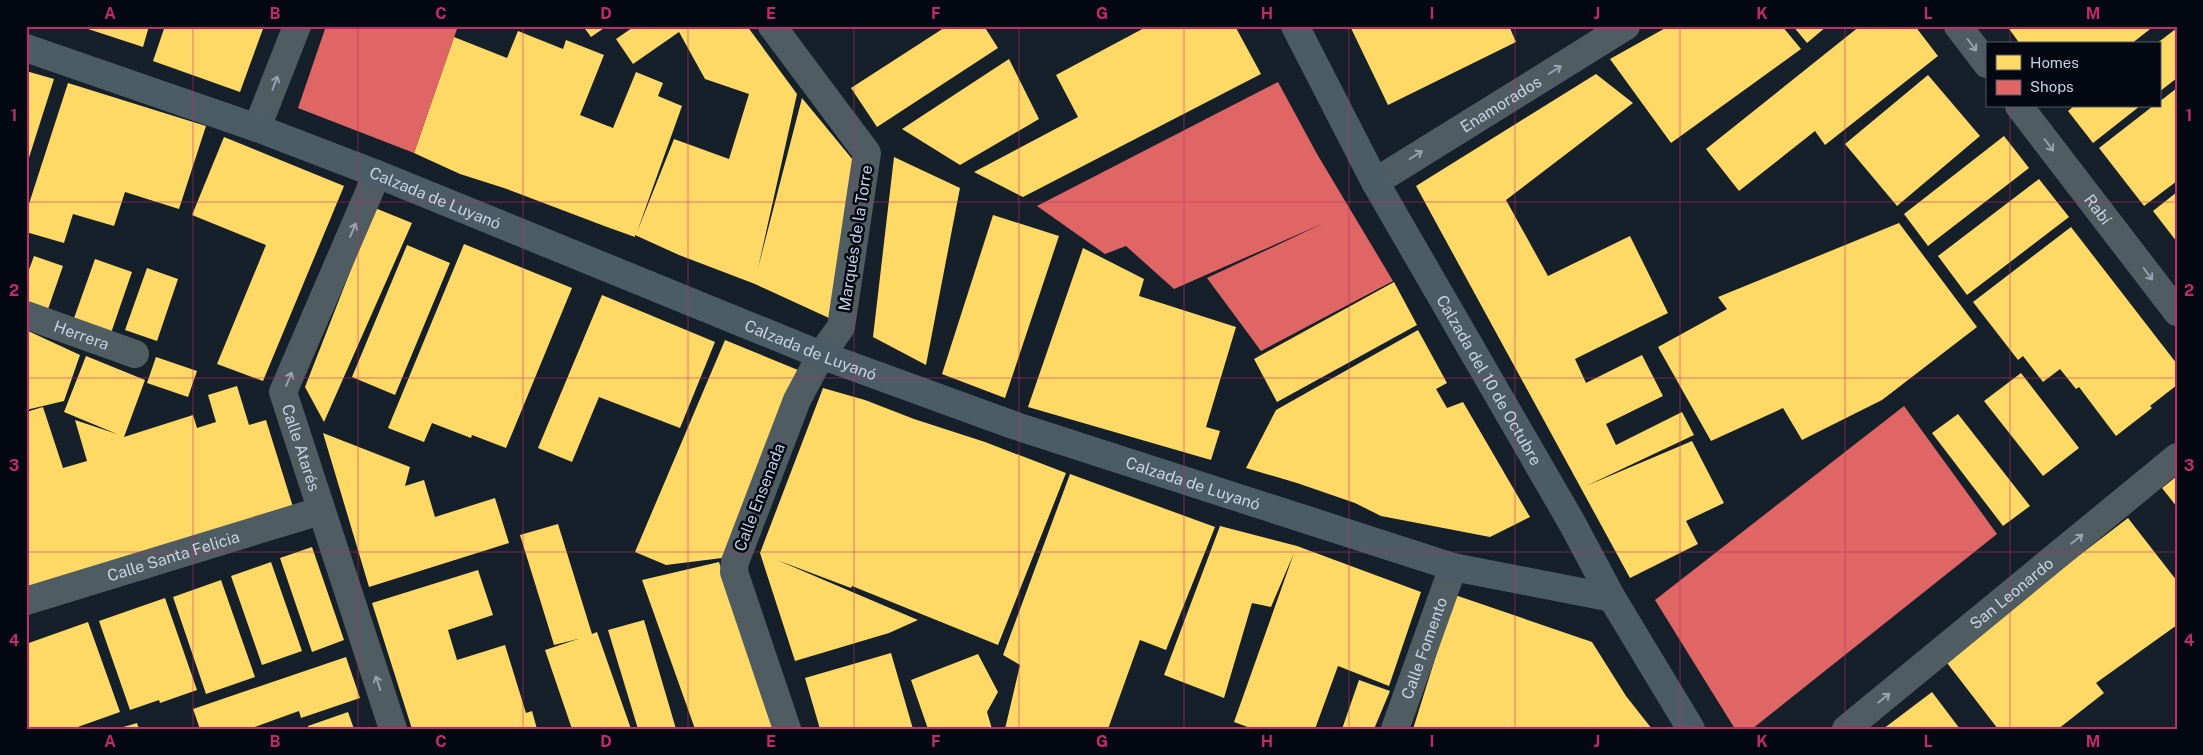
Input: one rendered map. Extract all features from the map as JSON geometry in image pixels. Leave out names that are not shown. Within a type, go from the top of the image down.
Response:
[{"type":"main road","name":"Calzada del 10 de Octubre","points":[[1295,26],[1375,182],[1572,523],[1612,598],[1692,729]]},
{"type":"main road","name":"Calzada de Luyanó","points":[[26,48],[257,128],[377,174],[821,355],[1016,426],[1453,567],[1612,598]]},
{"type":"street","points":[[257,128],[297,26]]},
{"type":"street","name":"Marqués de la Torre","points":[[772,26],[867,153],[841,327],[821,355]]},
{"type":"street","name":"Enamorados","points":[[1375,182],[1626,26]]},
{"type":"street","points":[[1958,26],[1986,63]]},
{"type":"street","name":"Rabí","points":[[2021,108],[2177,312]]},
{"type":"street","name":"Calle Atarés","points":[[377,174],[283,392],[320,511],[394,729]]},
{"type":"street","name":"Herrera","points":[[26,315],[135,354]]},
{"type":"street","name":"Calle Ensenada","points":[[787,729],[734,572],[735,562],[797,400],[821,355]]},
{"type":"street","name":"San Leonardo","points":[[1846,729],[2177,457]]},
{"type":"street","name":"Calle Santa Felicia","points":[[26,602],[320,511]]},
{"type":"street","name":"Calle Fomento","points":[[1395,729],[1453,567]]},
{"type":"building: Homes","points":[[79,26],[149,26],[143,47]]},
{"type":"building: Homes","points":[[165,26],[264,26],[240,92],[153,61]]},
{"type":"building: Homes","points":[[583,26],[607,26],[591,37]]},
{"type":"building: Homes","points":[[635,26],[747,26],[797,94],[758,268],[802,98],[853,160],[829,318],[755,284],[679,255],[635,235],[635,237],[507,189],[460,174],[414,153],[454,37],[507,58],[518,31],[563,49],[566,40],[604,55],[580,115],[613,128],[636,72],[663,83],[658,96],[682,106],[637,232],[674,139],[729,159],[749,94],[705,79],[679,32],[633,64],[616,39]]},
{"type":"building: Homes","points":[[947,26],[984,26],[998,48],[877,127],[851,88]]},
{"type":"building: Homes","points":[[1148,26],[1235,26],[1261,74],[1023,197],[974,172],[1078,117],[1056,75]]},
{"type":"building: Homes","points":[[1350,26],[1509,26],[1516,42],[1388,105]]},
{"type":"building: Homes","points":[[1669,26],[1782,26],[1801,49],[1671,143],[1610,59]]},
{"type":"building: Homes","points":[[1793,26],[1827,26],[1807,43]]},
{"type":"building: Homes","points":[[1860,26],[1915,26],[1938,56],[1825,145],[1815,131],[1739,191],[1706,149]]},
{"type":"building: Homes","points":[[2007,26],[2154,26],[2134,42],[2019,42]]},
{"type":"building: Homes","points":[[2177,28],[2177,78],[2160,91],[2160,42]]},
{"type":"building: Homes","points":[[1009,59],[1039,119],[960,165],[902,129]]},
{"type":"building: Homes","points":[[26,71],[54,79],[27,164],[26,164]]},
{"type":"building: Homes","points":[[1596,74],[1633,103],[1506,200],[1548,276],[1630,236],[1668,313],[1575,359],[1586,383],[1642,355],[1663,396],[1606,424],[1616,445],[1682,412],[1694,435],[1586,486],[1692,441],[1724,503],[1686,521],[1698,544],[1630,578],[1416,186]]},
{"type":"building: Homes","points":[[1928,75],[1980,136],[1897,206],[1845,144]]},
{"type":"building: Homes","points":[[68,83],[206,126],[179,209],[125,192],[114,226],[73,214],[64,243],[26,232],[26,213]]},
{"type":"building: Homes","points":[[2177,88],[2177,181],[2144,206],[2099,148],[2150,108],[2160,108],[2160,101]]},
{"type":"building: Homes","points":[[2072,108],[2137,108],[2093,143],[2068,111]]},
{"type":"building: Homes","points":[[2004,136],[2029,168],[1928,246],[1904,214]]},
{"type":"building: Homes","points":[[224,137],[344,186],[263,381],[217,364],[266,245],[192,215]]},
{"type":"building: Homes","points":[[894,157],[960,188],[926,365],[873,337]]},
{"type":"building: Homes","points":[[2039,179],[2069,217],[1967,295],[1938,256]]},
{"type":"building: Homes","points":[[2177,192],[2177,242],[2153,211]]},
{"type":"building: Homes","points":[[375,208],[412,223],[324,422],[305,387]]},
{"type":"building: Homes","points":[[993,215],[1059,236],[1005,398],[942,374]]},
{"type":"building: Homes","points":[[1899,223],[1977,327],[1882,400],[1802,440],[1783,408],[1711,441],[1658,347],[1727,309],[1718,297]]},
{"type":"building: Homes","points":[[2071,227],[2177,364],[2177,385],[2150,406],[2152,408],[2116,436],[2079,387],[2076,389],[2060,369],[2043,382],[2023,356],[2018,360],[1973,302]]},
{"type":"building: Homes","points":[[464,244],[572,288],[506,448],[472,435],[471,438],[432,423],[424,442],[388,428]]},
{"type":"building: Homes","points":[[407,245],[450,263],[395,395],[352,377]]},
{"type":"building: Homes","points":[[1083,248],[1144,279],[1139,296],[1236,327],[1206,427],[1220,431],[1211,460],[1028,407]]},
{"type":"building: Homes","points":[[34,256],[63,266],[47,312],[26,305],[26,278]]},
{"type":"building: Homes","points":[[95,259],[132,272],[111,333],[73,321]]},
{"type":"building: Homes","points":[[147,268],[178,279],[157,341],[125,330]]},
{"type":"building: Homes","points":[[1394,282],[1417,325],[1277,402],[1254,359]]},
{"type":"building: Homes","points":[[602,295],[715,342],[680,428],[599,397],[572,462],[538,448]]},
{"type":"building: Homes","points":[[26,330],[80,355],[64,401],[26,410]]},
{"type":"building: Homes","points":[[1418,330],[1447,383],[1436,389],[1447,408],[1463,402],[1530,517],[1490,537],[1381,516],[1355,503],[1246,468],[1276,410]]},
{"type":"building: Homes","points":[[725,340],[798,370],[722,558],[666,565],[635,552]]},
{"type":"building: Homes","points":[[86,356],[145,380],[124,437],[193,415],[197,428],[216,422],[208,395],[237,386],[249,425],[266,420],[293,507],[26,591],[26,412],[43,407],[63,468],[87,461],[75,420],[117,434],[64,412]]},
{"type":"building: Homes","points":[[156,357],[197,371],[188,397],[147,383]]},
{"type":"building: Homes","points":[[2021,373],[2079,448],[2043,476],[1984,401]]},
{"type":"building: Homes","points":[[823,388],[865,400],[1066,473],[998,645],[852,586],[851,588],[777,560],[918,620],[889,633],[795,661],[760,553]]},
{"type":"building: Homes","points":[[1958,414],[2030,506],[2003,526],[1932,433]]},
{"type":"building: Homes","points":[[323,433],[410,467],[405,486],[424,480],[435,517],[495,498],[509,543],[369,587]]},
{"type":"building: Homes","points":[[1070,474],[1215,527],[1166,650],[1140,640],[1108,729],[1005,729],[1020,665],[1003,655]]},
{"type":"building: Homes","points":[[2177,476],[2177,507],[2162,488]]},
{"type":"building: Homes","points":[[2128,518],[2177,581],[2177,625],[2096,683],[2104,693],[2058,729],[1998,729],[1944,659]]},
{"type":"building: Homes","points":[[558,524],[592,634],[597,632],[631,729],[572,729],[545,650],[578,639],[554,645],[520,535]]},
{"type":"building: Homes","points":[[1220,526],[1297,546],[1421,592],[1389,686],[1338,666],[1315,729],[1253,729],[1234,722],[1294,553],[1271,607],[1252,603],[1224,698],[1164,675]]},
{"type":"building: Homes","points":[[312,547],[344,640],[312,652],[280,558]]},
{"type":"building: Homes","points":[[271,562],[302,651],[262,665],[231,576]]},
{"type":"building: Homes","points":[[719,562],[774,729],[695,729],[642,580]]},
{"type":"building: Homes","points":[[478,570],[493,615],[448,630],[457,660],[505,645],[526,713],[532,711],[537,729],[412,729],[372,603]]},
{"type":"building: Homes","points":[[221,580],[255,677],[206,694],[173,597]]},
{"type":"building: Homes","points":[[1455,595],[1592,642],[1626,696],[1652,729],[1413,729]]},
{"type":"building: Homes","points":[[165,598],[197,690],[160,703],[159,700],[130,710],[99,621]]},
{"type":"building: Homes","points":[[644,620],[676,729],[638,729],[608,630]]},
{"type":"building: Homes","points":[[88,622],[120,712],[72,729],[26,729],[26,644]]},
{"type":"building: Homes","points":[[891,653],[913,729],[820,729],[805,678]]},
{"type":"building: Homes","points":[[978,654],[998,692],[987,712],[992,729],[928,729],[911,680]]},
{"type":"building: Homes","points":[[346,657],[360,698],[301,718],[299,711],[249,729],[200,729],[193,709]]},
{"type":"building: Homes","points":[[1359,680],[1390,691],[1374,729],[1342,729]]},
{"type":"building: Homes","points":[[1932,692],[1960,729],[1883,729]]},
{"type":"building: Homes","points":[[348,712],[354,729],[309,729],[308,726]]},
{"type":"building: Homes","points":[[137,723],[139,729],[120,728]]},
{"type":"building: Shops","points":[[326,26],[458,26],[414,153],[298,108]]},
{"type":"building: Shops","points":[[1278,82],[1317,154],[1393,281],[1261,351],[1207,278],[1324,223],[1174,289],[1126,246],[1105,254],[1037,206]]},
{"type":"building: Shops","points":[[1904,406],[1997,534],[1752,729],[1735,729],[1655,600]]}]
